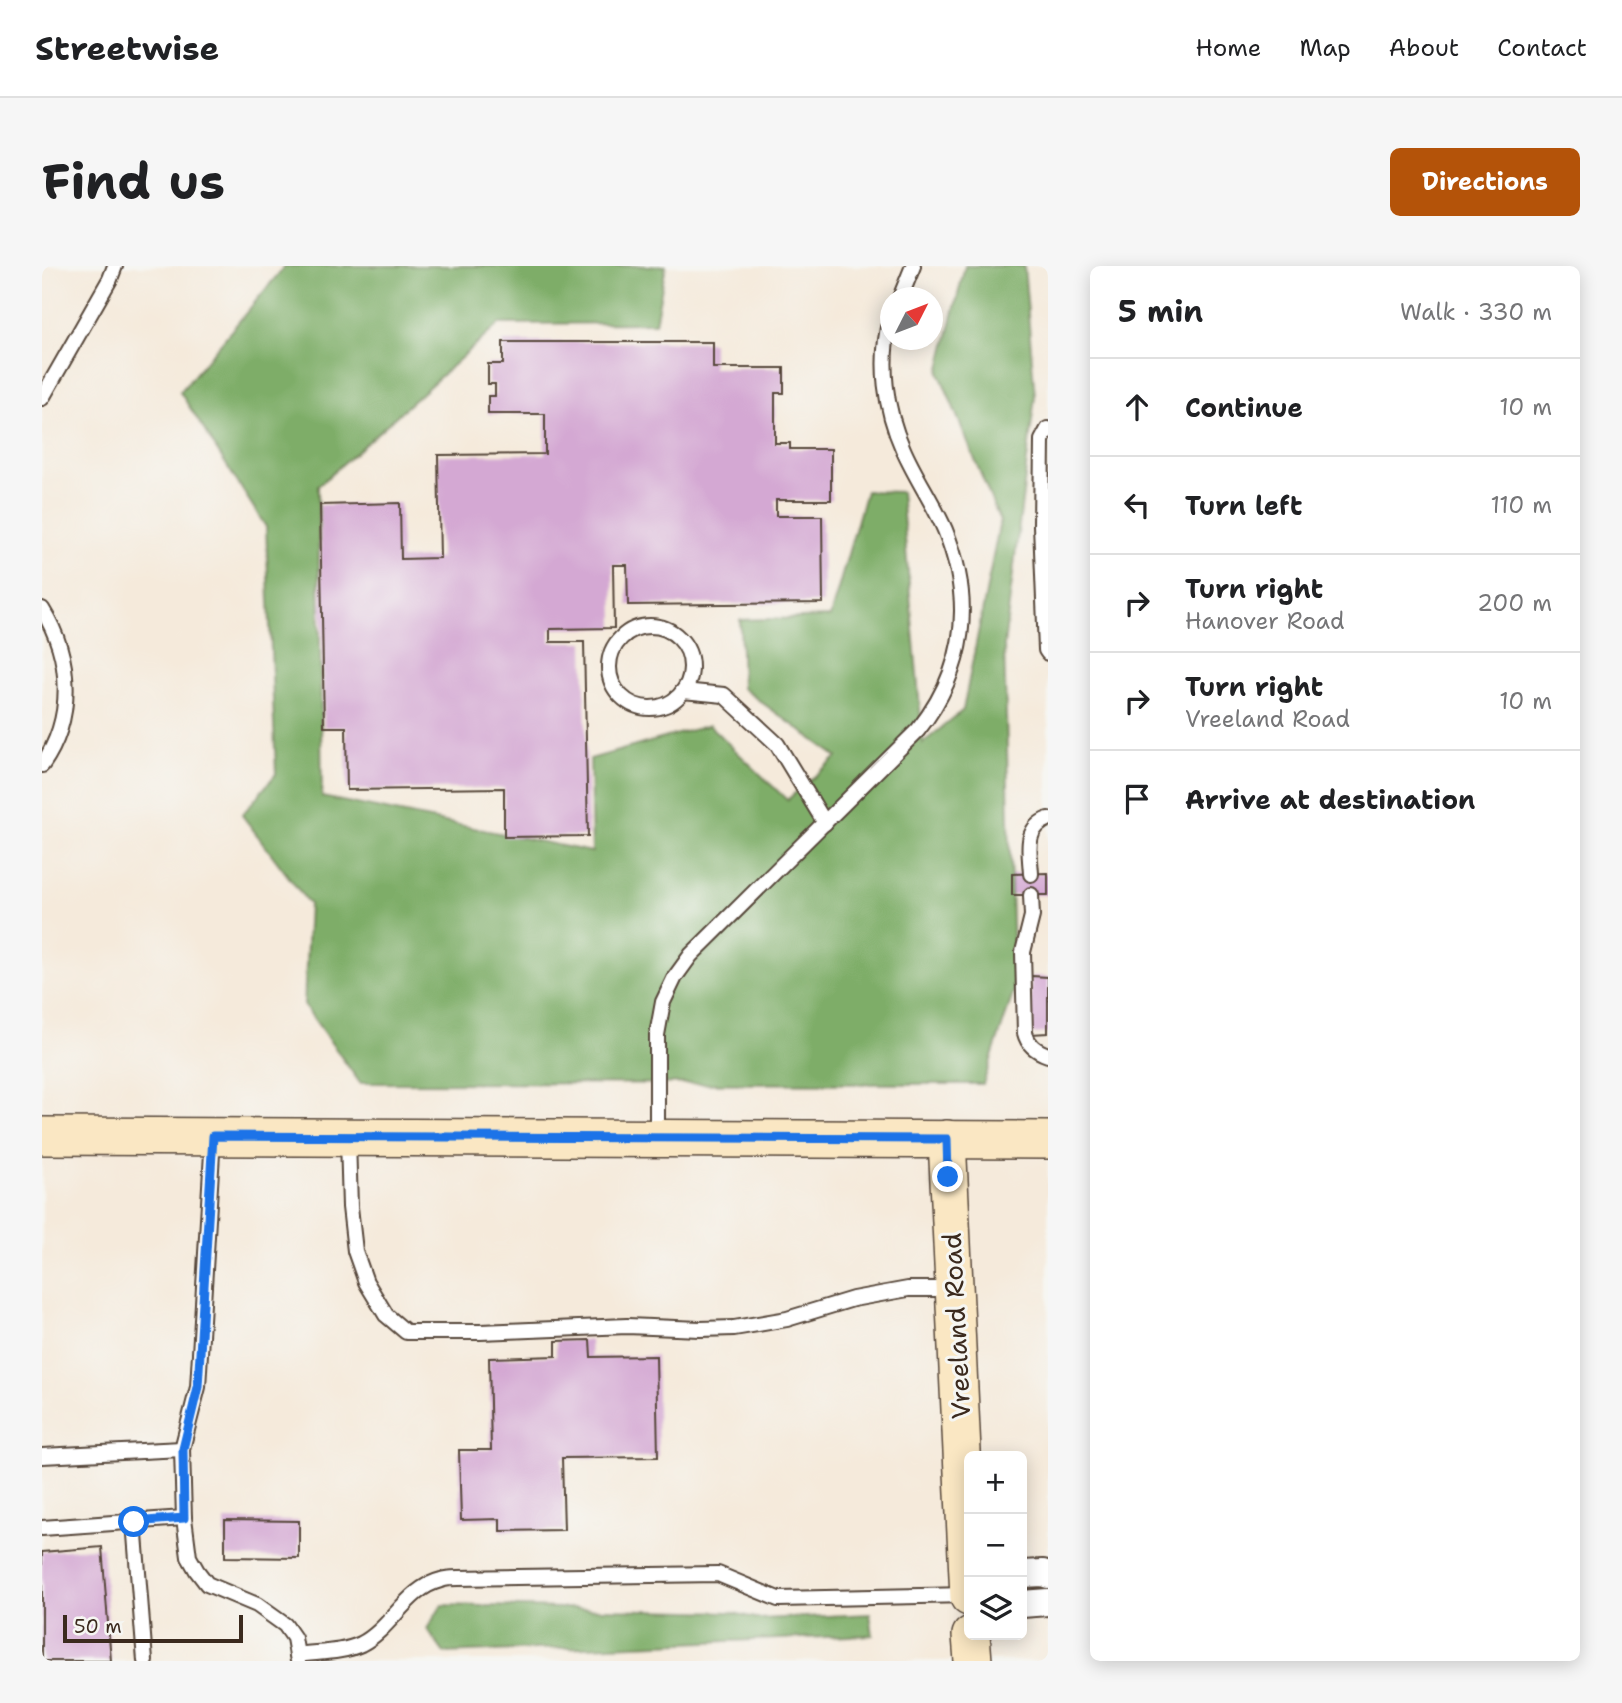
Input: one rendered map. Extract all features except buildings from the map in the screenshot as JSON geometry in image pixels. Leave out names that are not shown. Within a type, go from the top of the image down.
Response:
[{"type":"street","points":[[42,1136],[1048,1140]]},
{"type":"street","name":"Vreeland Road","points":[[947,1139],[969,1577]]},
{"type":"street","points":[[1027,1574],[1048,1575]]},
{"type":"street","points":[[1027,1604],[1048,1602]]},
{"type":"street","points":[[971,1640],[973,1661]]},
{"type":"lane","points":[[42,398],[115,266]]},
{"type":"lane","points":[[904,287],[913,266]]},
{"type":"lane","points":[[657,1139],[657,1035],[663,1002],[675,977],[691,955],[918,730],[944,692],[956,662],[962,629],[962,596],[955,558],[944,527],[903,450],[891,419],[885,386],[886,350]]},
{"type":"lane","points":[[1048,429],[1042,440],[1048,653]]},
{"type":"lane","points":[[42,609],[61,652],[66,685],[65,712],[57,738],[42,765]]},
{"type":"lane","points":[[646,626],[672,632],[682,641],[689,653],[689,679],[683,691],[676,699],[658,707],[638,706],[621,695],[614,687],[610,661],[614,648],[622,637],[646,626]]},
{"type":"lane","points":[[683,691],[724,695],[751,719],[777,744],[825,822]]},
{"type":"lane","points":[[1031,874],[1032,832],[1035,826],[1048,819]]},
{"type":"lane","points":[[1031,895],[1032,916],[1023,952],[1025,1033],[1034,1049],[1048,1055]]},
{"type":"lane","points":[[213,1136],[198,1387],[183,1449],[184,1518],[189,1557],[207,1584],[257,1605],[285,1625],[294,1639],[297,1658],[360,1644],[375,1635],[422,1590],[439,1580],[457,1577],[718,1574],[778,1599],[964,1586]]},
{"type":"lane","points":[[348,1137],[350,1208],[355,1251],[366,1282],[386,1315],[406,1332],[626,1326],[734,1328],[787,1319],[853,1299],[908,1289],[954,1289]]},
{"type":"lane","points":[[42,1456],[183,1449]]},
{"type":"lane","points":[[42,1528],[184,1518]]},
{"type":"lane","points":[[134,1522],[145,1661]]},
{"type":"green space","points":[[285,266],[666,266],[655,323],[499,324],[318,486],[322,797],[592,852],[590,759],[709,725],[787,800],[837,757],[742,688],[740,620],[830,617],[866,491],[901,492],[923,743],[963,710],[1000,521],[939,372],[965,266],[1024,266],[1035,396],[1004,646],[1014,991],[983,1084],[360,1083],[304,1005],[309,904],[242,815],[276,774],[266,527],[180,392]]},
{"type":"green space","points":[[442,1605],[730,1612],[760,1619],[870,1614],[873,1635],[444,1653],[427,1629]]},
{"type":"route","points":[[134,1522],[184,1518],[183,1449],[198,1387],[213,1136],[947,1139],[948,1177]]}]
